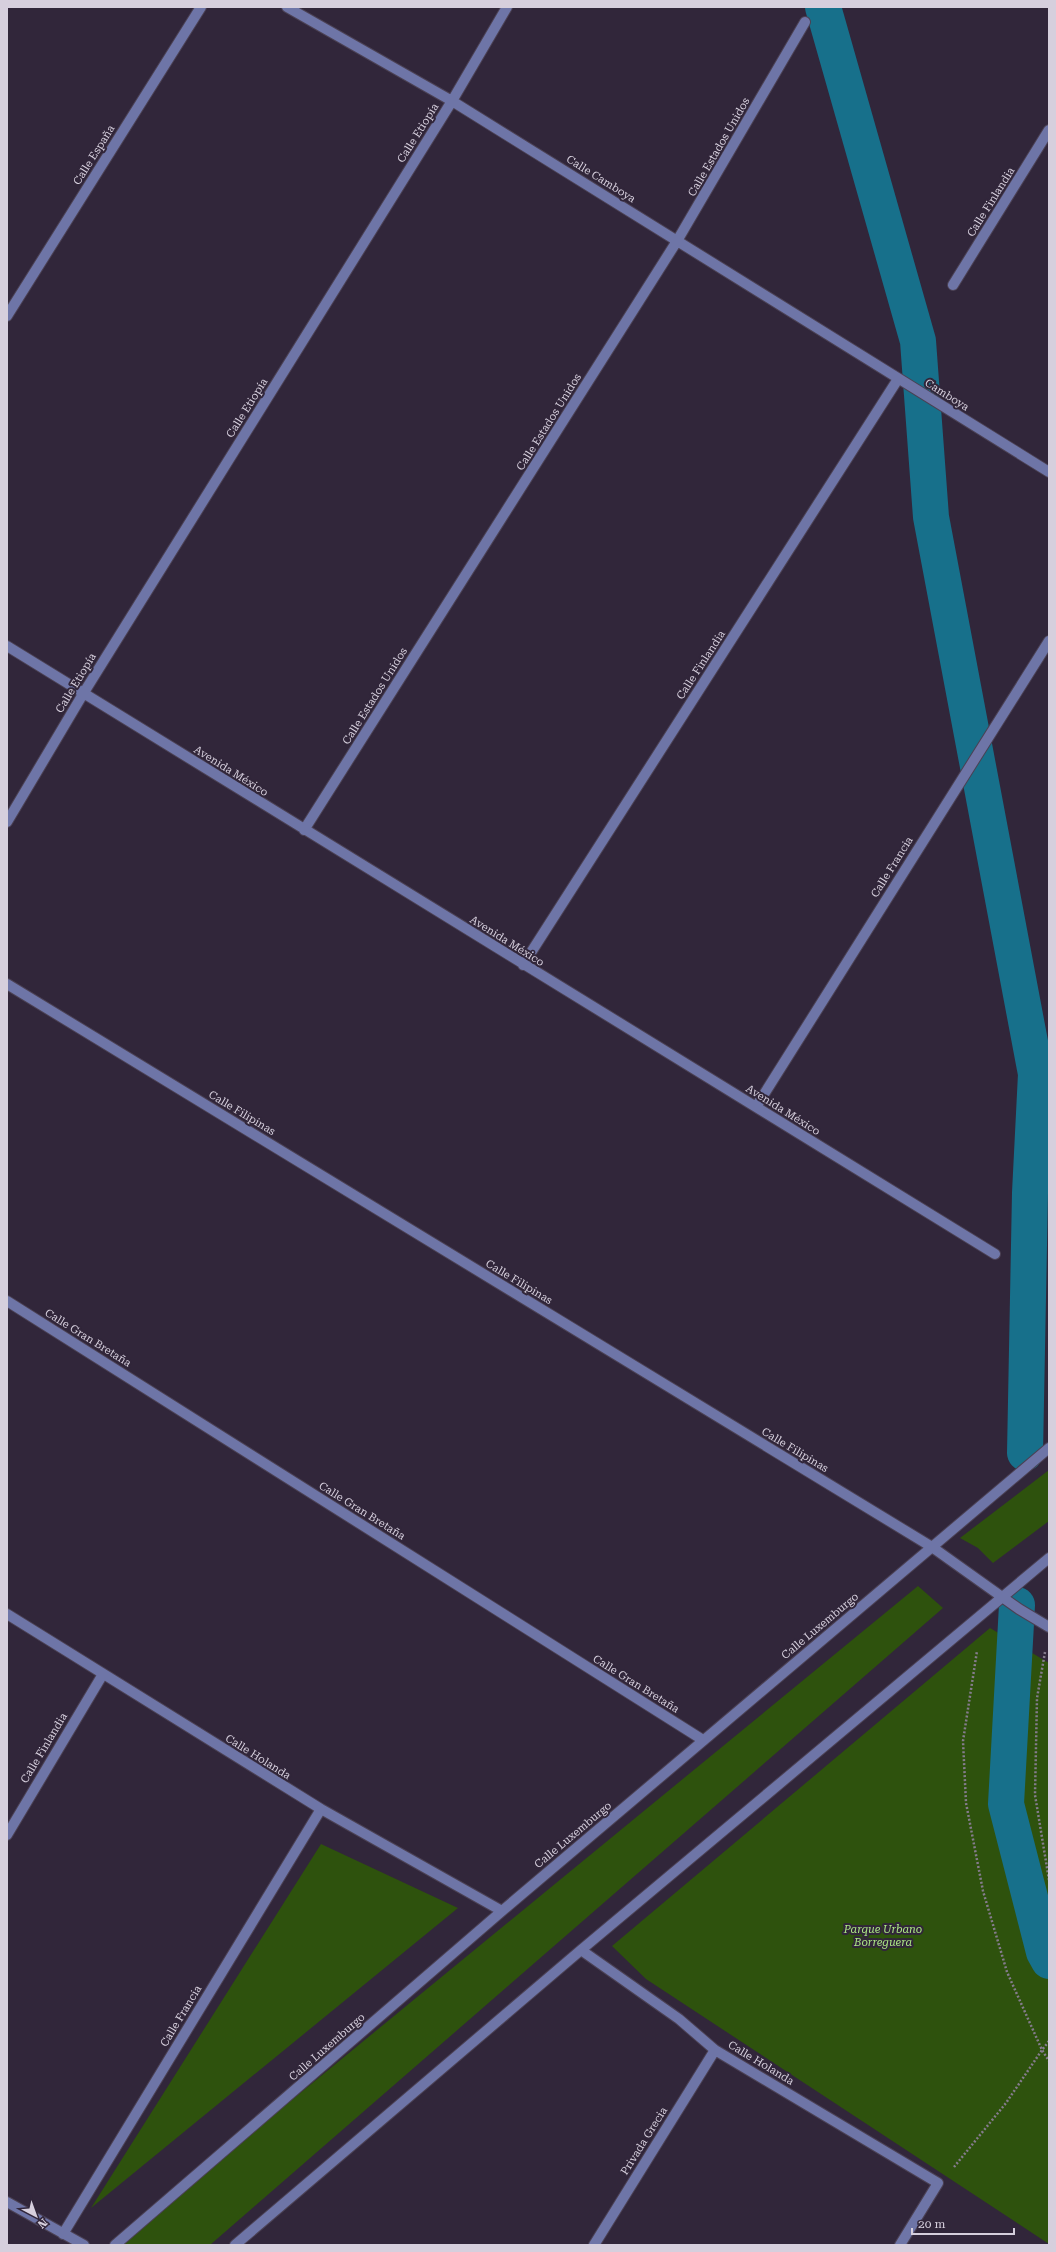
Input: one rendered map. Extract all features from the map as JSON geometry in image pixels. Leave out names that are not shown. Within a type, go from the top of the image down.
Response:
[{"type":"street","name":"Calle España","points":[[7,316],[201,7]]},
{"type":"street","name":"Calle Camboya","points":[[287,7],[452,101],[898,379]]},
{"type":"street","name":"Calle Etiopía","points":[[7,822],[83,694],[452,101],[508,7]]},
{"type":"street","name":"Calle Estados Unidos","points":[[304,830],[677,241],[805,22]]},
{"type":"street","name":"Calle Finlandia","points":[[953,285],[1049,130]]},
{"type":"street","name":"Calle Finlandia","points":[[524,965],[898,379]]},
{"type":"street","name":"Camboya","points":[[898,379],[1049,472]]},
{"type":"street","name":"Calle Francia","points":[[756,1107],[1049,641]]},
{"type":"street","name":"Avenida México","points":[[7,646],[995,1254]]},
{"type":"street","name":"Calle Filipinas","points":[[7,984],[932,1547],[1014,1606],[1049,1627]]},
{"type":"street","name":"Calle Gran Bretaña","points":[[7,1301],[703,1740]]},
{"type":"street","name":"Calle Luxemburgo","points":[[115,2245],[502,1911],[1049,1448]]},
{"type":"street","points":[[235,2245],[581,1950],[1049,1558]]},
{"type":"street","name":"Calle Holanda","points":[[7,1614],[321,1810],[502,1911]]},
{"type":"street","name":"Calle Finlandia","points":[[7,1835],[103,1674]]},
{"type":"street","name":"Calle Francia","points":[[63,2234],[321,1810]]},
{"type":"street","name":"Calle Holanda","points":[[581,1950],[679,2019],[715,2050],[938,2183]]},
{"type":"street","name":"Privada Grecia","points":[[594,2245],[715,2050]]},
{"type":"street","points":[[900,2245],[938,2183]]},
{"type":"street","points":[[7,2202],[84,2245]]},
{"type":"path","points":[[977,1650],[964,1742],[966,1803],[983,1891],[1007,1972],[1042,2050],[1049,2061]]},
{"type":"path","points":[[1045,1652],[1037,1698],[1035,1794],[1049,1880]]},
{"type":"path","points":[[938,2183],[964,2156],[990,2124],[1049,2041]]},
{"type":"green space","points":[[1049,1470],[1049,1521],[993,1563],[978,1548],[960,1538]]},
{"type":"green space","points":[[918,1586],[943,1608],[210,2245],[115,2245]]},
{"type":"green space","name":"Parque Urbano Borreguera","points":[[990,1628],[1049,1663],[1049,2244],[646,1979],[612,1946]]},
{"type":"green space","points":[[321,1844],[458,1908],[91,2208]]},
{"type":"waterway","points":[[823,7],[918,341],[931,517],[1036,1074],[1030,1193],[1025,1453]]},
{"type":"waterway","points":[[1017,1605],[1006,1804],[1044,1952],[1049,1961]]}]
